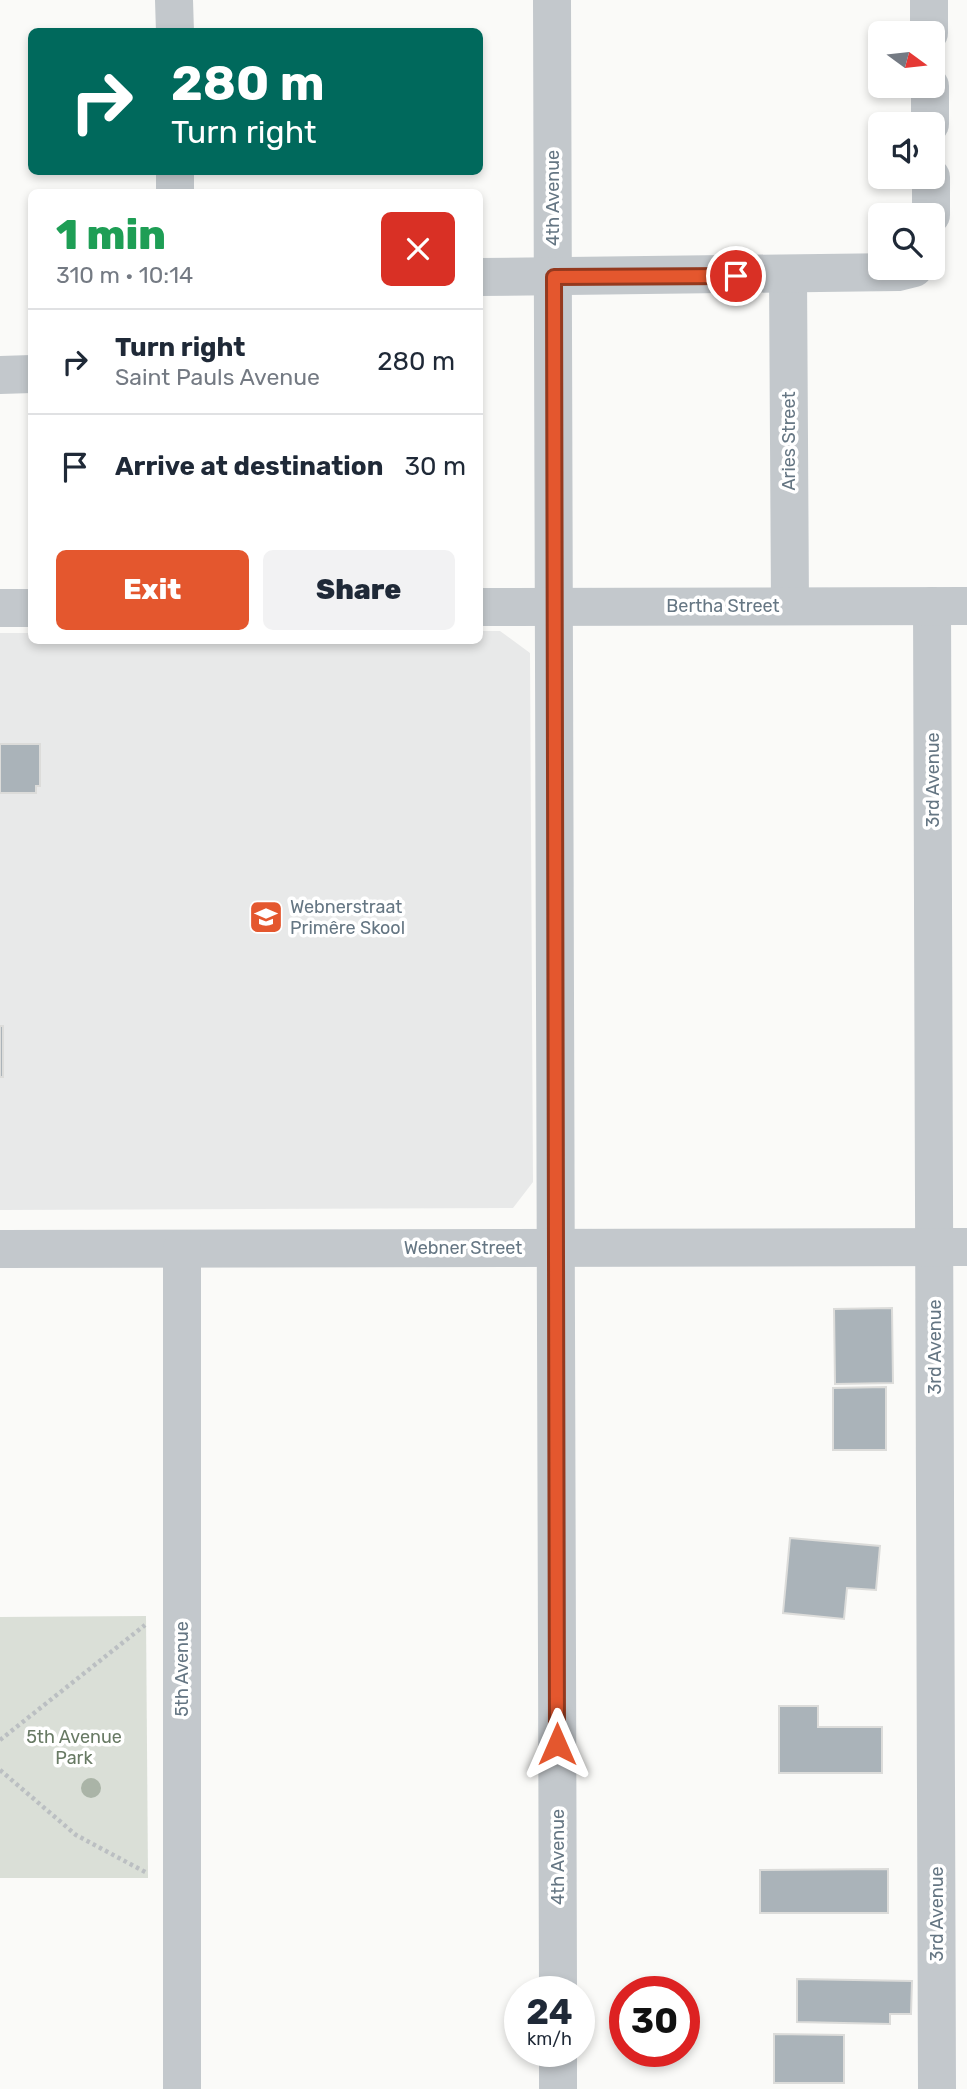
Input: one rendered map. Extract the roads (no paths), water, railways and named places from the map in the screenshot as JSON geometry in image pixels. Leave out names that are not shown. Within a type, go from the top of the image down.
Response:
[{"type":"street","points":[[174,0],[174,28]]},
{"type":"street","name":"4th Avenue","points":[[552,0],[558,1976]]},
{"type":"street","points":[[929,0],[929,21]]},
{"type":"street","points":[[483,278],[868,273]]},
{"type":"street","name":"Aries Street","points":[[788,275],[790,606]]},
{"type":"street","points":[[0,374],[28,374]]},
{"type":"street","name":"Bertha Street","points":[[483,607],[950,606]]},
{"type":"street","name":"3rd Avenue","points":[[937,2089],[951,1247],[950,606]]},
{"type":"street","points":[[0,608],[28,608]]},
{"type":"street","name":"Webner Street","points":[[0,1249],[951,1247]]},
{"type":"street","name":"5th Avenue","points":[[182,2089],[183,1249]]},
{"type":"street","points":[[558,2067],[558,2089]]},
{"type":"place","name":"Webnerstraat Primêre Skool","points":[[266,917]]},
{"type":"park label","name":"5th Avenue Park","points":[[74,1747]]}]
